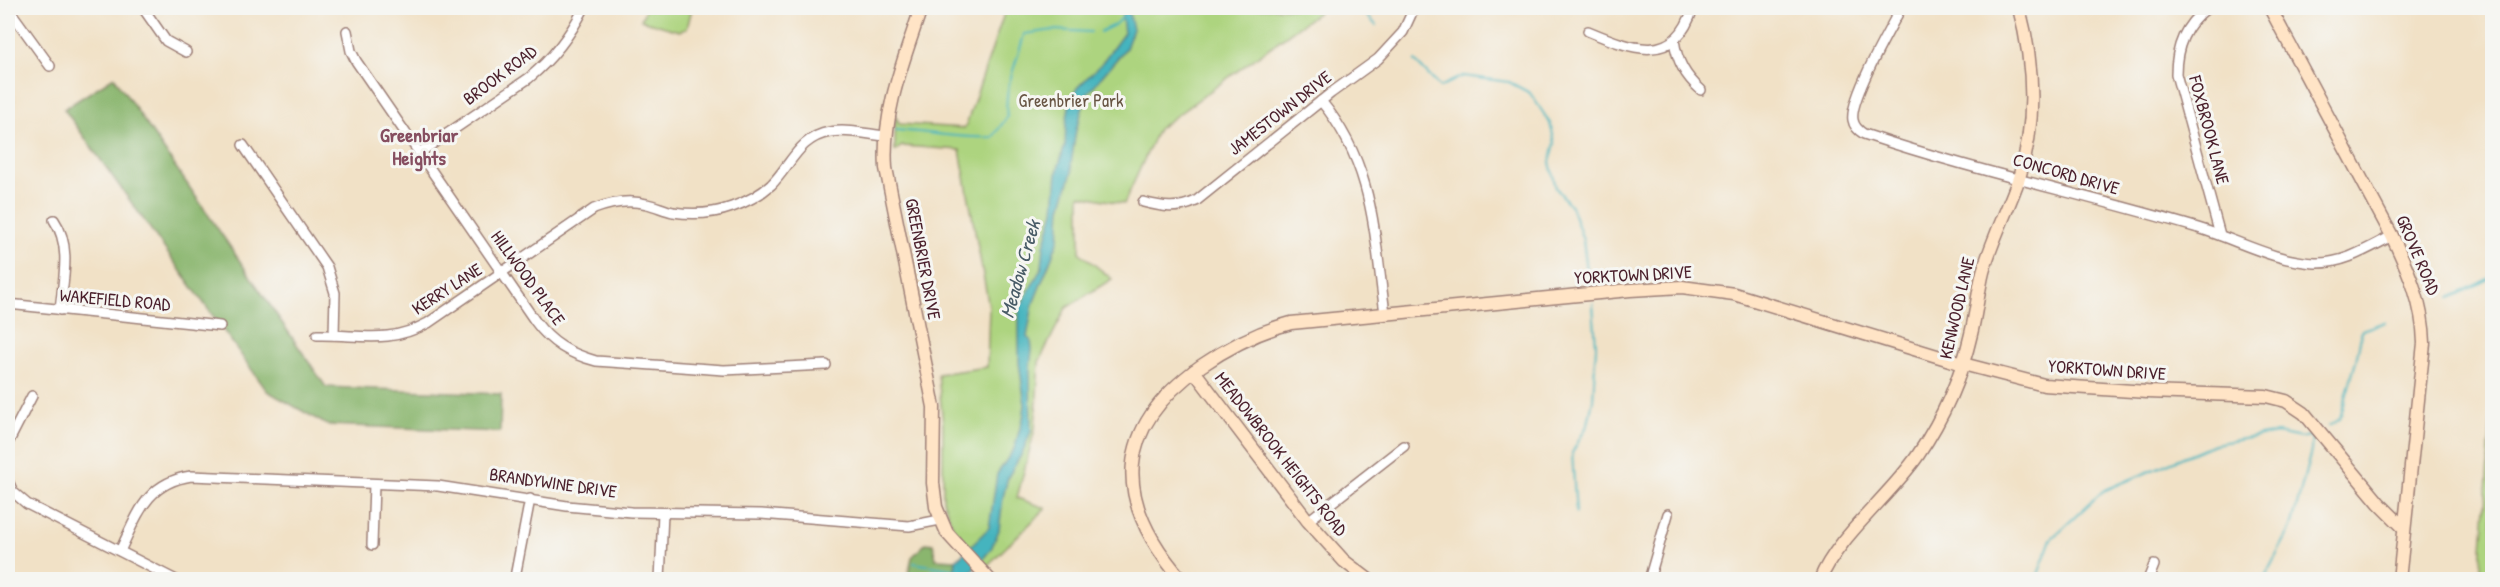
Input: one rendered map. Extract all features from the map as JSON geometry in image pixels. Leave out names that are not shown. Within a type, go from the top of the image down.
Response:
[{"type":"street","points":[[8,8],[50,66]]},
{"type":"street","points":[[143,8],[166,41],[186,52]]},
{"type":"street","name":"BROOK ROAD","points":[[419,153],[505,96],[544,66],[572,32],[584,8]]},
{"type":"street","name":"GREENBRIER DRIVE","points":[[921,8],[891,102],[885,136],[886,168],[934,407],[934,494],[940,520]]},
{"type":"street","name":"JAMESTOWN DRIVE","points":[[1143,202],[1168,208],[1196,201],[1387,51],[1403,32],[1414,8]]},
{"type":"street","points":[[1588,31],[1635,48],[1655,48],[1674,40],[1686,26],[1693,8]]},
{"type":"street","name":"CONCORD DRIVE","points":[[1901,8],[1857,98],[1852,113],[1856,126],[1864,134],[2220,235],[2274,256],[2319,263],[2347,258],[2392,236]]},
{"type":"street","name":"KENWOOD LANE","points":[[1820,579],[1845,541],[1887,495],[1918,454],[1944,412],[1963,364],[1989,253],[2019,178],[2029,136],[2032,89],[2030,61],[2019,8]]},
{"type":"street","name":"FOXBROOK LANE","points":[[2207,8],[2194,18],[2180,41],[2176,74],[2220,235]]},
{"type":"street","name":"GROVE ROAD","points":[[2270,8],[2392,236],[2416,289],[2424,325],[2424,343],[2399,579]]},
{"type":"street","name":"HILLWOOD PLACE","points":[[347,31],[351,51],[356,61],[541,330],[560,346],[583,357],[693,369],[724,370],[826,365]]},
{"type":"street","points":[[1674,40],[1680,63],[1686,74],[1701,90]]},
{"type":"street","points":[[8,98],[11,105],[8,112]]},
{"type":"street","points":[[1321,101],[1348,142],[1366,188],[1376,232],[1385,314]]},
{"type":"street","name":"KERRY LANE","points":[[317,335],[384,338],[415,330],[594,209],[627,201],[640,202],[686,214],[716,212],[731,208],[759,194],[779,176],[799,148],[813,138],[842,131],[885,136]]},
{"type":"street","points":[[243,145],[327,267],[335,293],[334,335]]},
{"type":"street","points":[[54,220],[61,229],[65,248],[60,310]]},
{"type":"street","name":"YORKTOWN DRIVE","points":[[1182,579],[1162,555],[1144,524],[1134,496],[1133,466],[1140,434],[1152,413],[1167,394],[1194,371],[1230,346],[1269,329],[1291,323],[1605,292],[1682,287],[1711,290],[1762,301],[1963,364],[2044,385],[2147,392],[2266,396],[2286,401],[2304,413],[2379,503],[2404,528]]},
{"type":"street","name":"WAKEFIELD ROAD","points":[[8,304],[220,326]]},
{"type":"street","name":"MEADOWBROOK HEIGHTS ROAD","points":[[1194,371],[1308,521],[1344,561],[1369,579]]},
{"type":"street","points":[[8,442],[32,396]]},
{"type":"street","points":[[1308,521],[1404,446]]},
{"type":"street","name":"BRANDYWINE DRIVE","points":[[120,551],[145,501],[160,487],[191,476],[450,487],[595,509],[663,513],[761,514],[909,526],[940,520]]},
{"type":"street","points":[[8,481],[13,492],[27,504],[176,579]]},
{"type":"street","points":[[372,545],[374,484]]},
{"type":"street","points":[[515,577],[530,499]]},
{"type":"street","points":[[660,579],[663,513]]},
{"type":"street","points":[[1649,579],[1668,514]]},
{"type":"street","points":[[940,520],[950,537],[990,579]]},
{"type":"street","points":[[2148,579],[2154,565]]},
{"type":"green space","points":[[646,8],[692,8],[687,29],[679,31],[641,20]]},
{"type":"green space","name":"Greenbrier Park","points":[[1006,8],[1324,8],[1158,129],[1124,204],[1080,195],[1080,253],[1112,279],[1066,308],[1039,362],[1035,429],[1017,498],[1046,508],[987,566],[953,527],[943,500],[943,425],[938,374],[987,367],[989,307],[960,150],[902,146],[895,151],[895,116],[900,124],[965,128]]},
{"type":"green space","points":[[114,77],[326,387],[501,394],[500,432],[327,425],[267,391],[64,109]]},
{"type":"green space","points":[[2492,406],[2492,579],[2480,579]]},
{"type":"green space","points":[[926,543],[933,544],[936,559],[956,560],[954,579],[907,580],[912,557]]},
{"type":"water","points":[[1121,8],[1128,8],[1133,29],[1126,48],[1087,94],[1076,130],[1072,172],[1061,208],[1059,239],[1033,304],[1027,337],[1031,341],[1032,349],[1031,431],[1023,452],[1008,477],[999,530],[991,549],[966,579],[954,580],[956,560],[989,528],[997,474],[1014,449],[1023,418],[1025,405],[1019,363],[1019,309],[1042,267],[1044,246],[1054,211],[1057,172],[1065,145],[1070,101],[1077,88],[1101,64],[1124,33]]},
{"type":"waterway","points":[[1359,8],[1376,25]]},
{"type":"waterway","points":[[1100,32],[1114,25],[1124,16]]},
{"type":"waterway","points":[[896,130],[993,137],[1007,117],[1009,85],[1024,34],[1054,30],[1091,32]]},
{"type":"waterway","points":[[1415,61],[1440,87],[1463,76],[1509,82],[1530,93],[1550,123],[1555,143],[1550,162],[1556,188],[1571,206],[1583,240],[1588,278]]},
{"type":"waterway","points":[[2450,298],[2492,277]]},
{"type":"waterway","points":[[1576,513],[1572,453],[1588,424],[1593,400],[1596,346],[1593,304]]},
{"type":"waterway","points":[[2329,426],[2340,419],[2362,330],[2385,322]]},
{"type":"waterway","points":[[2036,580],[2051,539],[2103,491],[2214,444],[2277,433],[2301,438],[2312,435],[2311,451],[2291,528],[2263,580]]},
{"type":"waterway","points":[[914,563],[956,570]]},
{"type":"district","name":"Greenbriar Heights","points":[[419,146]]},
{"type":"water label","name":"Meadow Creek","points":[[1020,269]]}]
